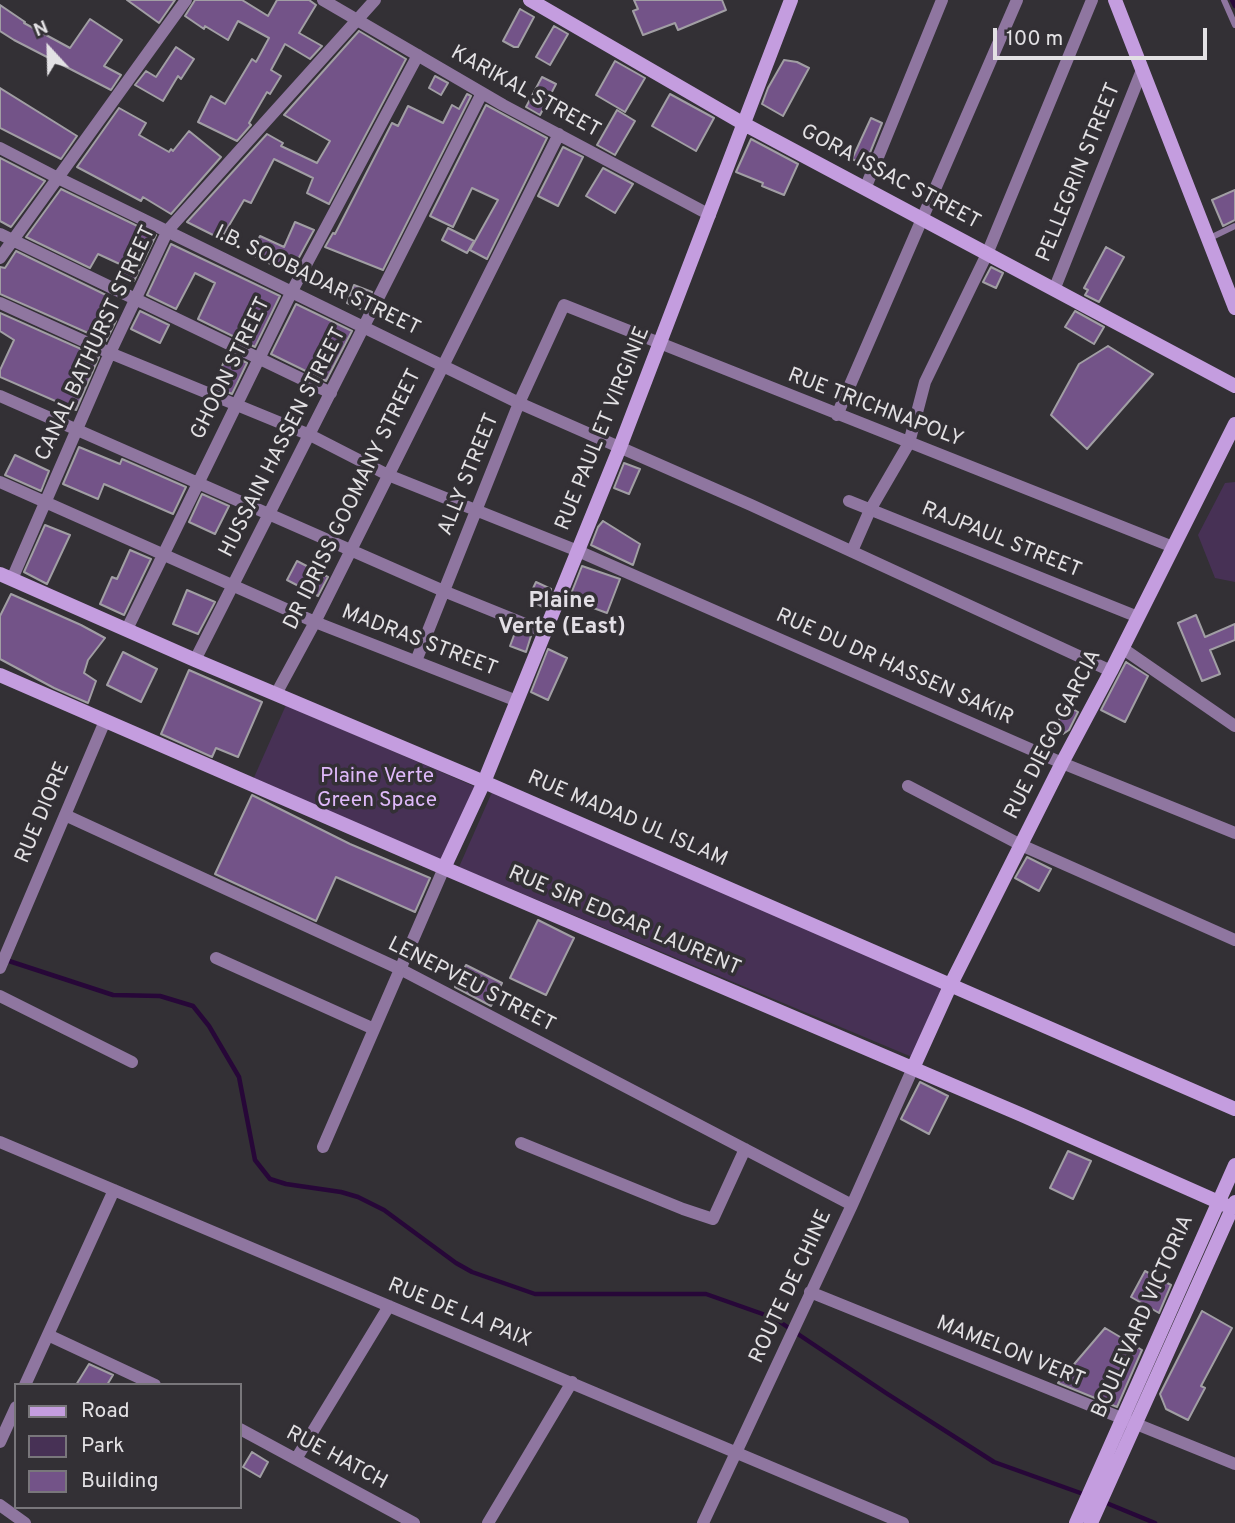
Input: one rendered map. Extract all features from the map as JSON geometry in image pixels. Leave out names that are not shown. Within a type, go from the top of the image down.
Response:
[{"type":"main road","name":"GORA ISSAC STREET","points":[[530,0],[744,124],[1235,386]]},
{"type":"main road","name":"RUE PAUL ET VIRGINIE","points":[[444,868],[484,782],[620,447],[791,0]]},
{"type":"main road","points":[[1115,0],[1235,308]]},
{"type":"main road","name":"RUE DIEGO GARCIA","points":[[913,1068],[951,984],[1235,424]]},
{"type":"main road","name":"RUE MADAD UL ISLAM","points":[[6,577],[1235,1109]]},
{"type":"main road","name":"RUE SIR EDGAR LAURENT","points":[[0,675],[1234,1206]]},
{"type":"main road","name":"BOULEVARD VICTORIA","points":[[1129,1421],[1235,1165]]},
{"type":"main road","name":"BOULEVARD VICTORIA","points":[[1090,1513],[1129,1421],[1234,1206]]},
{"type":"main road","points":[[1076,1523],[1090,1513]]},
{"type":"street","points":[[0,258],[6,237],[56,177],[186,0]]},
{"type":"street","name":"KARIKAL STREET","points":[[323,0],[482,93],[709,215]]},
{"type":"street","name":"CANAL BATHURST STREET","points":[[6,577],[47,503],[110,353],[168,230],[374,0]]},
{"type":"street","points":[[865,189],[942,0]]},
{"type":"street","points":[[837,415],[1017,0]]},
{"type":"street","points":[[852,551],[870,510],[909,443],[925,382],[987,254],[1092,0]]},
{"type":"street","name":"GHOON STREET","points":[[127,629],[292,291],[418,55]]},
{"type":"street","name":"PELLEGRIN STREET","points":[[1054,290],[1142,70]]},
{"type":"street","name":"HUSSAIN HASSEN STREET","points":[[195,660],[482,93]]},
{"type":"street","name":"DR IDRISS GOOMANY STREET","points":[[276,694],[316,622],[559,134]]},
{"type":"street","name":"I.B. SOOBADAR STREET","points":[[0,148],[519,403],[852,551],[1111,671]]},
{"type":"street","points":[[6,237],[331,393]]},
{"type":"street","name":"RUE DU DR HASSEN SAKIR","points":[[0,303],[110,353],[310,435],[388,475],[578,551],[1062,763],[1235,833]]},
{"type":"street","name":"RUE TRICHNAPOLY","points":[[564,305],[1173,547]]},
{"type":"street","name":"ALLY STREET","points":[[416,661],[446,592],[519,403],[564,305]]},
{"type":"street","points":[[0,396],[351,551],[545,632]]},
{"type":"street","name":"MADRAS STREET","points":[[0,482],[316,622],[517,701]]},
{"type":"street","name":"RAJPAUL STREET","points":[[849,501],[1138,617]]},
{"type":"street","points":[[1122,648],[1235,726]]},
{"type":"street","name":"RUE DIORE","points":[[0,968],[105,721]]},
{"type":"street","points":[[908,786],[1021,845],[1235,940]]},
{"type":"street","name":"LENEPVEU STREET","points":[[65,815],[400,969],[852,1205]]},
{"type":"street","points":[[323,1147],[444,868]]},
{"type":"street","points":[[216,958],[374,1029]]},
{"type":"street","points":[[0,996],[131,1062]]},
{"type":"street","name":"ROUTE DE CHINE","points":[[703,1523],[913,1068]]},
{"type":"street","name":"RUE DE LA PAIX","points":[[0,1142],[903,1523]]},
{"type":"street","points":[[521,1143],[713,1219],[745,1149]]},
{"type":"street","points":[[27,1383],[114,1190]]},
{"type":"street","name":"MAMELON VERT","points":[[810,1292],[1235,1464]]},
{"type":"street","points":[[296,1459],[389,1306]]},
{"type":"street","points":[[48,1335],[151,1382]]},
{"type":"street","points":[[488,1523],[572,1382]]},
{"type":"street","points":[[0,1442],[14,1410]]},
{"type":"street","name":"RUE HATCH","points":[[242,1430],[414,1523]]},
{"type":"street","points":[[0,1506],[25,1523]]},
{"type":"lane","points":[[1224,0],[1235,24]]},
{"type":"lane","points":[[1209,238],[1235,226]]},
{"type":"green space","points":[[1235,482],[1235,582],[1215,578],[1198,535],[1225,483]]},
{"type":"green space","name":"Plaine Verte Green Space","points":[[286,705],[478,788],[444,865],[252,782]]},
{"type":"green space","points":[[493,790],[942,986],[912,1057],[459,867]]},
{"type":"building","points":[[127,0],[175,0],[159,23]]},
{"type":"building","points":[[195,0],[242,0],[268,16],[277,0],[309,0],[316,5],[299,33],[322,46],[310,59],[285,44],[271,70],[281,76],[270,94],[267,92],[249,123],[251,125],[237,141],[198,122],[211,96],[225,104],[252,59],[256,62],[269,38],[238,21],[228,40],[205,26],[204,29],[185,16]]},
{"type":"building","points":[[634,0],[722,0],[726,10],[678,30],[675,23],[643,35],[633,11],[638,9]]},
{"type":"building","points":[[0,5],[24,23],[70,48],[90,19],[122,40],[104,66],[121,75],[111,90],[0,31]]},
{"type":"building","points":[[520,9],[534,17],[518,47],[514,47],[503,41]]},
{"type":"building","points":[[554,26],[568,34],[550,65],[536,57]]},
{"type":"building","points":[[359,31],[406,59],[329,204],[307,193],[313,178],[274,159],[251,203],[244,200],[221,239],[187,222],[267,134],[283,143],[281,146],[317,163],[330,141],[284,115]]},
{"type":"building","points":[[176,47],[194,59],[181,79],[178,76],[163,101],[135,85],[146,71],[156,77]]},
{"type":"building","points":[[784,60],[809,68],[783,116],[762,104]]},
{"type":"building","points":[[615,61],[645,78],[625,112],[596,95]]},
{"type":"building","points":[[435,76],[448,83],[441,95],[429,88]]},
{"type":"building","points":[[542,77],[556,84],[540,115],[526,107]]},
{"type":"building","points":[[0,88],[77,136],[61,159],[0,128]]},
{"type":"building","points":[[467,94],[471,96],[383,270],[325,247],[333,233],[335,234],[392,123],[398,126],[408,106],[443,123],[452,105],[459,109]]},
{"type":"building","points":[[670,94],[714,118],[696,151],[652,126]]},
{"type":"building","points":[[486,105],[547,138],[487,259],[470,250],[498,200],[472,188],[453,227],[430,216]]},
{"type":"building","points":[[119,108],[146,123],[139,135],[169,152],[171,149],[173,151],[189,131],[221,157],[171,214],[143,197],[141,201],[77,167]]},
{"type":"building","points":[[617,110],[635,121],[615,155],[597,145]]},
{"type":"building","points":[[871,118],[882,123],[865,165],[852,159]]},
{"type":"building","points":[[751,139],[798,164],[784,195],[736,172]]},
{"type":"building","points":[[563,147],[583,157],[558,206],[538,196]]},
{"type":"building","points":[[0,158],[45,181],[11,227],[0,221]]},
{"type":"building","points":[[603,168],[633,184],[615,213],[586,196]]},
{"type":"building","points":[[61,189],[156,235],[134,281],[122,274],[124,266],[98,254],[90,268],[26,237]]},
{"type":"building","points":[[1235,190],[1235,220],[1223,226],[1212,200]]},
{"type":"building","points":[[295,222],[314,230],[290,274],[251,254],[260,236],[284,247]]},
{"type":"building","points":[[448,228],[474,241],[467,253],[442,240]]},
{"type":"building","points":[[171,244],[280,296],[255,347],[198,319],[215,283],[195,273],[176,309],[147,295]]},
{"type":"building","points":[[1106,247],[1124,257],[1099,302],[1085,295],[1088,290],[1084,288]]},
{"type":"building","points":[[16,251],[108,296],[100,314],[116,321],[106,341],[0,294],[0,267],[5,268]]},
{"type":"building","points":[[991,267],[1003,273],[996,288],[983,282]]},
{"type":"building","points":[[354,285],[372,292],[363,310],[347,303]]},
{"type":"building","points":[[296,304],[352,331],[326,381],[271,354]]},
{"type":"building","points":[[140,311],[169,325],[160,343],[131,329]]},
{"type":"building","points":[[1075,311],[1104,327],[1094,344],[1065,327]]},
{"type":"building","points":[[0,313],[99,357],[76,410],[0,377],[0,370],[14,340],[0,331]]},
{"type":"building","points":[[1108,346],[1153,374],[1087,449],[1051,415],[1079,364]]},
{"type":"building","points":[[228,353],[247,363],[232,394],[213,386]]},
{"type":"building","points":[[79,447],[120,464],[122,459],[186,487],[173,514],[104,484],[98,499],[63,484]]},
{"type":"building","points":[[15,455],[49,471],[41,491],[5,475]]},
{"type":"building","points":[[624,463],[640,469],[629,494],[614,488]]},
{"type":"building","points":[[202,494],[229,506],[215,534],[189,522]]},
{"type":"building","points":[[603,521],[640,544],[633,565],[591,545]]},
{"type":"building","points":[[45,525],[70,535],[47,584],[24,572]]},
{"type":"building","points":[[130,550],[151,559],[124,615],[100,604],[112,577],[117,579]]},
{"type":"building","points":[[297,561],[328,577],[318,596],[287,580]]},
{"type":"building","points":[[582,566],[620,579],[607,613],[569,599]]},
{"type":"building","points":[[536,582],[551,589],[543,607],[528,599]]},
{"type":"building","points":[[187,590],[215,602],[198,634],[173,624]]},
{"type":"building","points":[[11,594],[105,638],[88,660],[84,673],[96,681],[88,703],[0,659],[0,616]]},
{"type":"building","points":[[1196,615],[1205,637],[1235,624],[1235,640],[1210,650],[1220,674],[1202,681],[1178,623]]},
{"type":"building","points":[[516,630],[531,636],[526,652],[510,646]]},
{"type":"building","points":[[548,649],[567,658],[548,700],[531,692]]},
{"type":"building","points":[[123,652],[157,669],[141,702],[107,685]]},
{"type":"building","points":[[1126,662],[1148,676],[1125,722],[1101,710]]},
{"type":"building","points":[[189,670],[262,702],[238,757],[216,748],[212,757],[161,734]]},
{"type":"building","points":[[1066,705],[1078,712],[1069,730],[1063,734],[1054,730]]},
{"type":"building","points":[[252,795],[350,844],[430,878],[415,912],[336,877],[316,921],[215,874]]},
{"type":"building","points":[[1027,857],[1051,869],[1039,891],[1015,878]]},
{"type":"building","points":[[538,920],[574,938],[546,995],[510,978]]},
{"type":"building","points":[[466,965],[502,983],[491,1006],[455,987]]},
{"type":"building","points":[[920,1082],[948,1096],[929,1134],[901,1119]]},
{"type":"building","points":[[1068,1151],[1091,1161],[1073,1199],[1050,1188]]},
{"type":"building","points":[[1145,1271],[1171,1285],[1159,1313],[1131,1297]]},
{"type":"building","points":[[1202,1311],[1232,1328],[1201,1386],[1205,1388],[1188,1420],[1166,1409],[1160,1394]]},
{"type":"building","points":[[1105,1328],[1142,1350],[1117,1407],[1058,1383]]},
{"type":"building","points":[[89,1364],[113,1375],[108,1383],[77,1383]]},
{"type":"building","points":[[252,1452],[268,1462],[260,1477],[243,1467]]},
{"type":"waterway","points":[[1232,0],[1235,6]]},
{"type":"waterway","points":[[6,960],[113,995],[160,996],[193,1006],[209,1026],[239,1077],[255,1160],[270,1179],[358,1197],[384,1210],[472,1272],[535,1294],[706,1294],[774,1318],[994,1462],[1086,1495]]},
{"type":"waterway","points":[[1104,1502],[1155,1523]]},
{"type":"district","name":"Plaine Verte (East)","points":[[562,615]]}]
